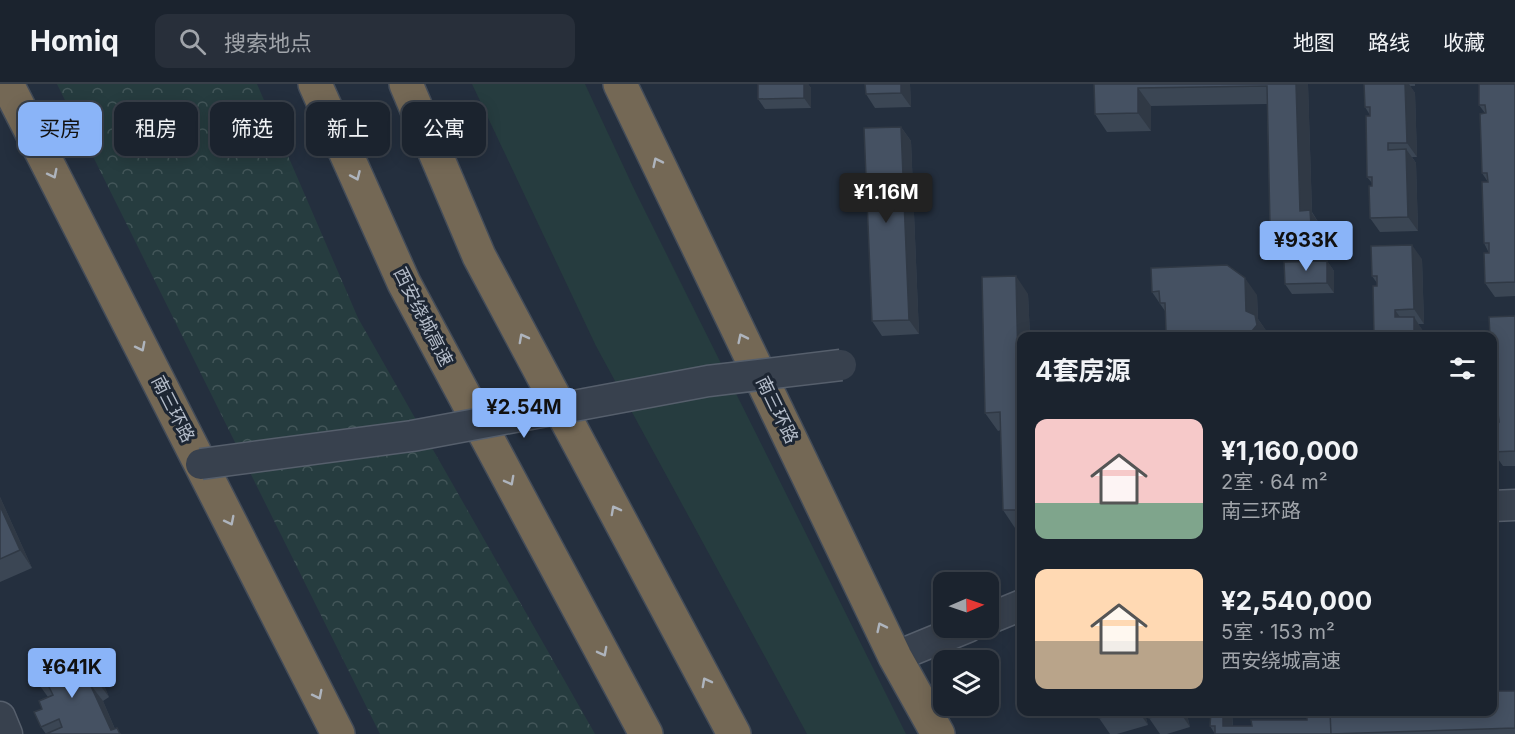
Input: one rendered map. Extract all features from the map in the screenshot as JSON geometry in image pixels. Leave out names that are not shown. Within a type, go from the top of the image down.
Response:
[{"type":"highway","name":"南三环路","points":[[7,84],[338,734]]},
{"type":"highway","name":"西安绕城高速","points":[[315,84],[404,283],[646,734]]},
{"type":"highway","points":[[406,84],[479,256],[734,734]]},
{"type":"highway","name":"南三环路","points":[[620,84],[896,657],[938,734]]},
{"type":"street","points":[[201,464],[412,436],[708,381],[841,365]]},
{"type":"street","points":[[1497,506],[1515,505]]},
{"type":"street","points":[[999,614],[1017,607]]},
{"type":"street","points":[[896,657],[942,638]]},
{"type":"street","points":[[0,717],[7,734]]},
{"type":"green space","points":[[57,84],[257,84],[265,102],[210,102],[210,156],[288,156],[358,318],[595,734],[380,734],[93,156],[102,156],[102,102],[66,102]]},
{"type":"green space","points":[[472,84],[585,84],[635,191],[906,734],[807,734],[596,346],[486,114],[486,102],[481,102]]},
{"type":"building","points":[[758,84],[804,84],[804,98],[758,99]]},
{"type":"building","points":[[865,84],[901,84],[901,93],[866,94]]},
{"type":"building","points":[[1094,84],[1296,84],[1300,211],[1310,210],[1311,225],[1270,226],[1267,86],[1138,88],[1138,113],[1095,114]]},
{"type":"building","points":[[1364,84],[1405,84],[1407,143],[1388,143],[1388,150],[1406,149],[1408,217],[1370,218],[1369,186],[1372,186],[1372,177],[1367,177],[1366,116],[1370,116],[1370,107],[1365,107]]},
{"type":"building","points":[[1479,84],[1515,84],[1515,282],[1485,283],[1484,253],[1489,253],[1489,243],[1484,243],[1482,182],[1488,182],[1487,173],[1482,173],[1480,114],[1486,113],[1485,105],[1479,105]]},
{"type":"building","points":[[901,127],[909,320],[872,321],[864,128]]},
{"type":"building","points":[[1412,245],[1414,309],[1395,310],[1395,317],[1414,317],[1414,332],[1374,332],[1373,286],[1377,286],[1377,276],[1372,276],[1371,246]]},
{"type":"building","points":[[1327,261],[1327,283],[1285,284],[1284,262]]},
{"type":"building","points":[[1227,265],[1245,278],[1246,311],[1255,315],[1257,325],[1252,331],[1246,332],[1166,331],[1165,303],[1160,303],[1159,291],[1152,292],[1151,268]]},
{"type":"building","points":[[1016,276],[1017,510],[1003,510],[1000,412],[985,413],[982,277]]},
{"type":"building","points":[[1515,316],[1515,451],[1497,452],[1497,422],[1499,422],[1497,332],[1490,332],[1489,317]]},
{"type":"building","points":[[0,506],[20,550],[0,559]]},
{"type":"building","points":[[86,654],[96,680],[90,684],[111,730],[117,728],[120,734],[46,734],[62,727],[59,719],[41,727],[34,712],[42,709],[39,701],[53,695],[47,683],[40,686],[34,671],[61,659],[64,663]]},
{"type":"building","points":[[1497,691],[1515,691],[1515,728],[1330,734],[1330,716],[1497,716]]},
{"type":"building","points":[[1211,716],[1223,716],[1223,726],[1252,726],[1251,720],[1307,720],[1307,716],[1330,716],[1331,734],[1215,734],[1215,726],[1210,726]]}]
